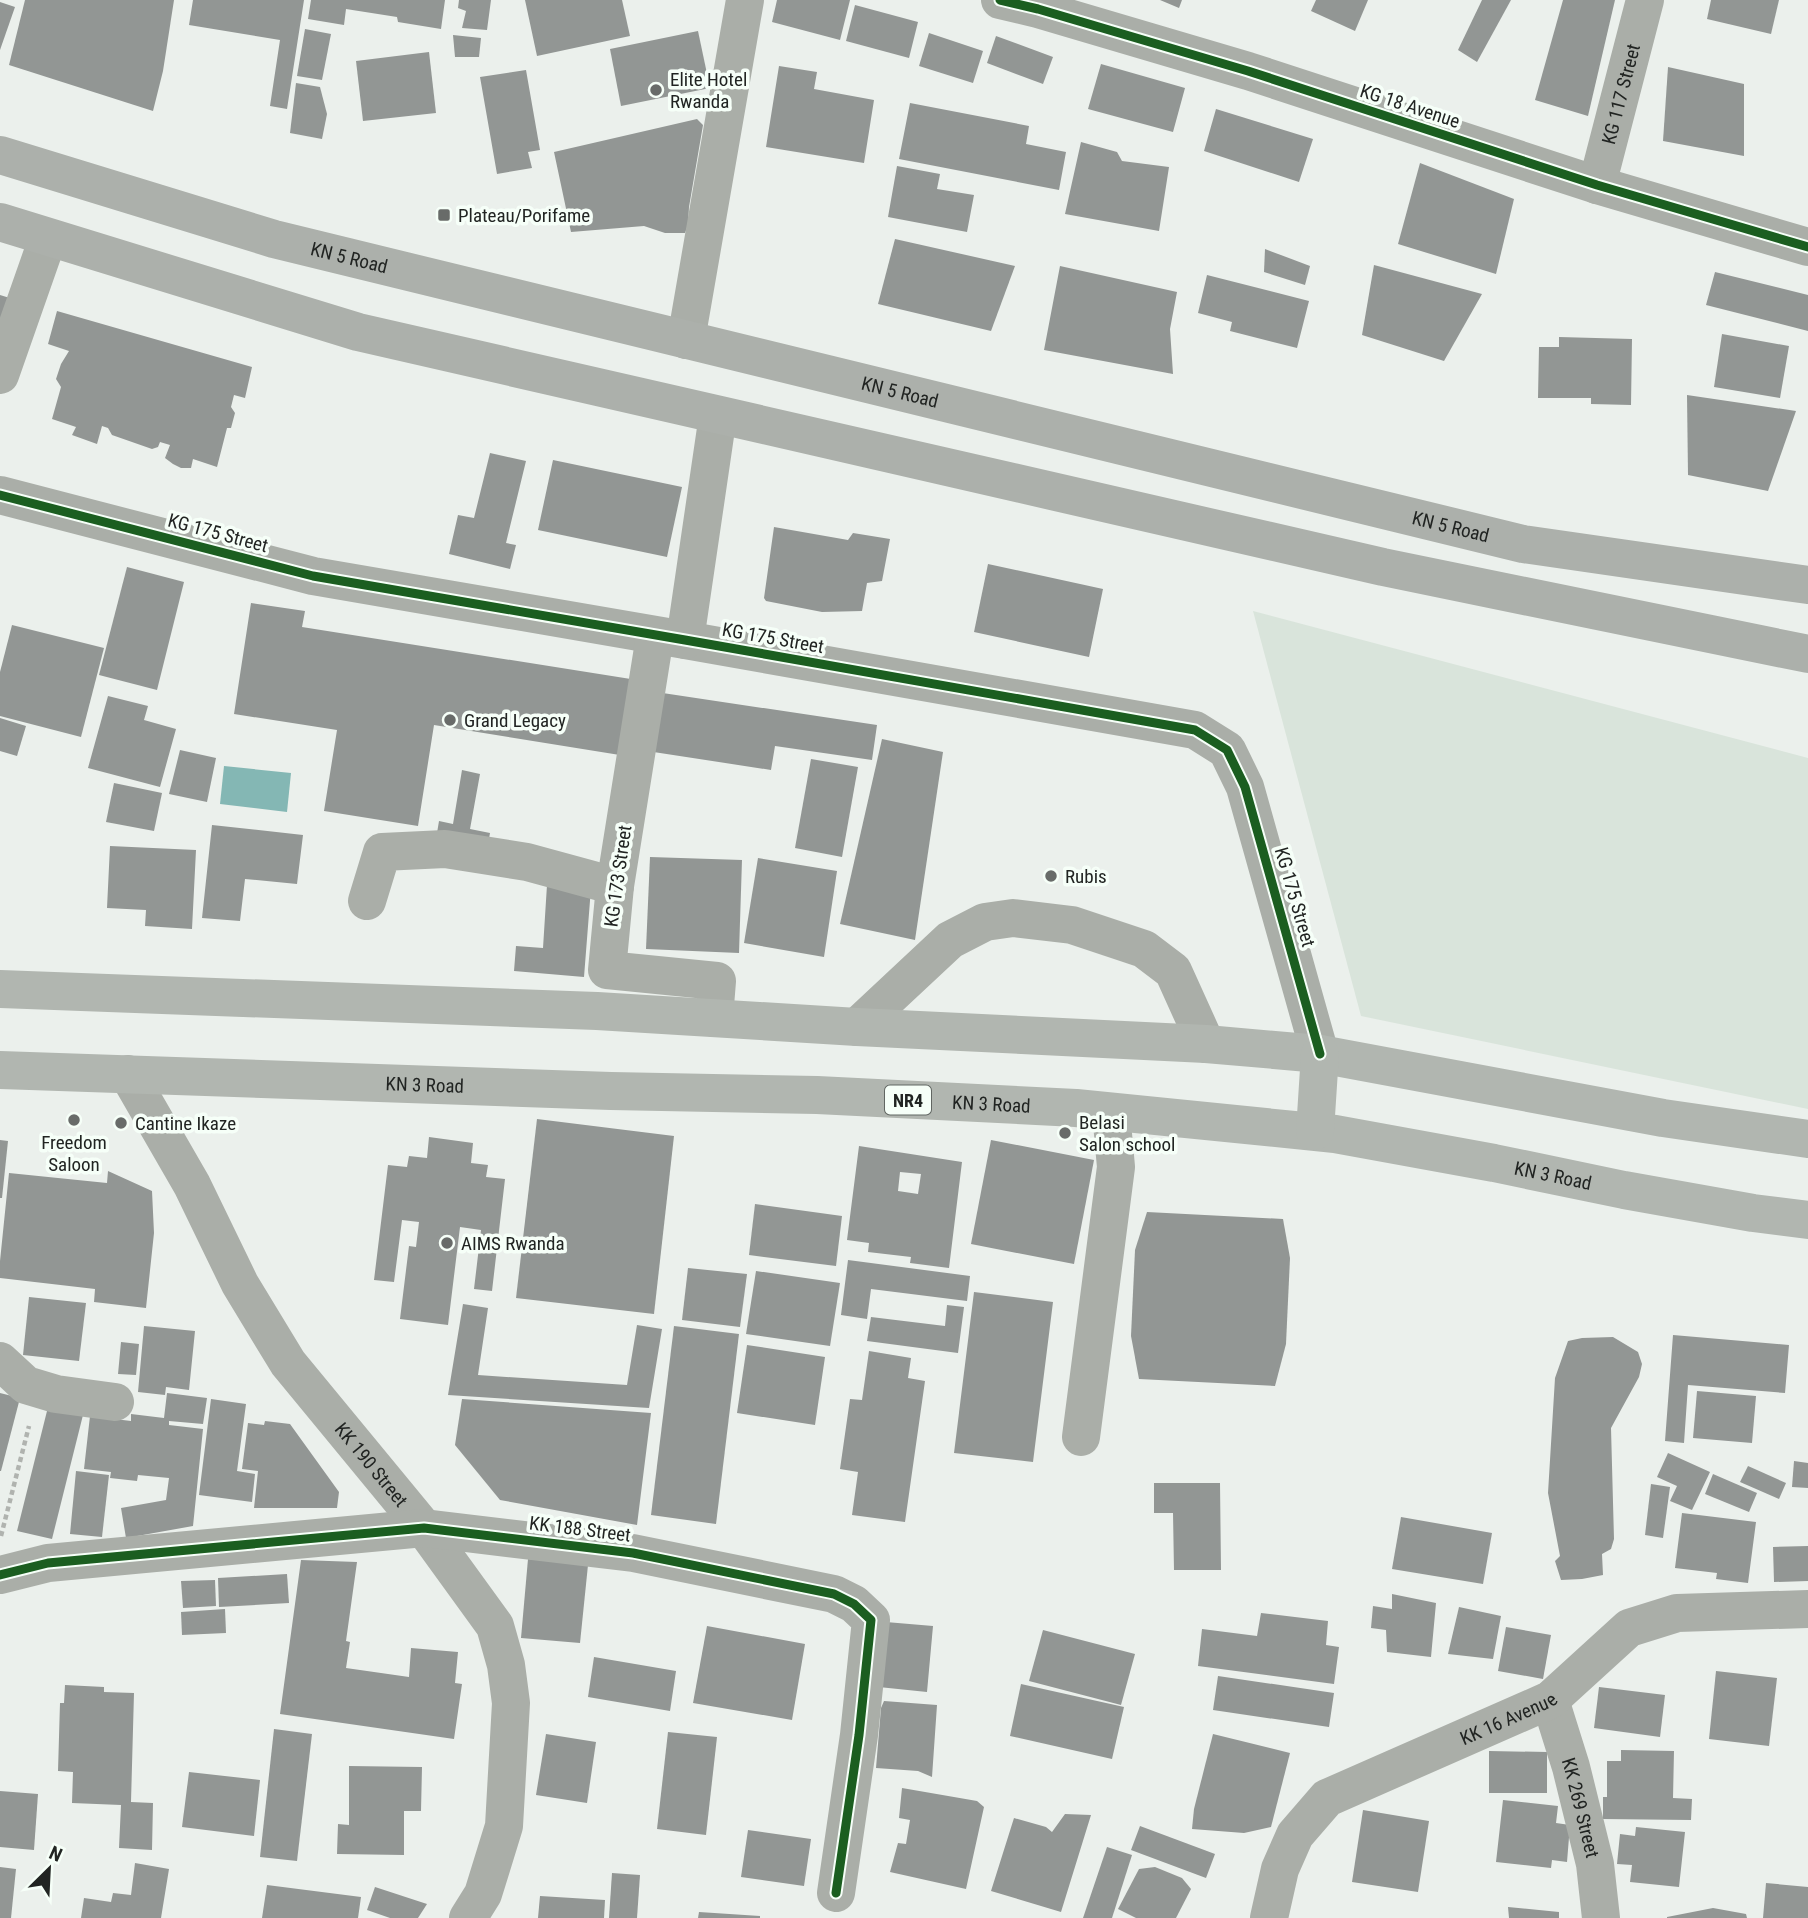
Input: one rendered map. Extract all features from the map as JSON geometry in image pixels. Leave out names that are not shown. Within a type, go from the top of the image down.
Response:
[{"type":"highway","points":[[0,989],[569,1010],[1206,1044],[1320,1054],[1663,1118],[1808,1139]]},
{"type":"highway","points":[[1315,1132],[1320,1054]]},
{"type":"highway","name":"KN 3 Road","points":[[0,1070],[611,1091],[817,1095],[1076,1108],[1315,1132],[1494,1163],[1624,1190],[1808,1220]]},
{"type":"main road","name":"KN 5 Road","points":[[0,155],[274,239],[1523,544],[1808,585]]},
{"type":"main road","points":[[0,222],[358,332],[1383,567],[1808,654]]},
{"type":"street","points":[[686,340],[744,0]]},
{"type":"street","name":"KG 18 Avenue","points":[[1000,0],[1039,5],[1597,186],[1808,247]]},
{"type":"street","name":"KG 117 Street","points":[[1597,186],[1646,0]]},
{"type":"street","points":[[0,376],[48,238]]},
{"type":"street","name":"KG 173 Street","points":[[714,1018],[717,981],[607,970],[615,886],[718,415]]},
{"type":"street","name":"KG 175 Street","points":[[0,495],[313,576],[1195,730],[1227,750],[1245,787],[1320,1054]]},
{"type":"street","points":[[367,901],[382,852],[446,849],[527,862],[615,886]]},
{"type":"street","points":[[857,1027],[950,940],[985,922],[1013,918],[1072,925],[1144,949],[1173,971],[1206,1044]]},
{"type":"street","name":"KK 190 Street","points":[[128,1074],[192,1185],[240,1284],[288,1363],[424,1528],[495,1626],[506,1665],[511,1703],[504,1826],[484,1894],[468,1918]]},
{"type":"street","points":[[1081,1437],[1116,1167],[1111,1112]]},
{"type":"street","points":[[0,1361],[26,1385],[56,1394],[115,1402]]},
{"type":"street","name":"KK 188 Street","points":[[0,1575],[48,1563],[424,1528],[633,1553],[834,1594],[854,1604],[871,1620],[859,1735],[836,1893]]},
{"type":"street","name":"KK 16 Avenue","points":[[1269,1918],[1280,1869],[1295,1835],[1327,1798],[1550,1700],[1629,1628],[1676,1614],[1808,1609]]},
{"type":"street","name":"KK 269 Street","points":[[1550,1700],[1571,1767],[1595,1864],[1601,1918]]},
{"type":"path","points":[[0,1542],[32,1414]]},
{"type":"shaded area","points":[[1253,611],[1808,758],[1808,1109],[1361,1016]]},
{"type":"water","points":[[224,766],[291,773],[287,812],[220,804]]},
{"type":"building","points":[[25,0],[174,0],[163,71],[153,111],[9,65]]},
{"type":"building","points":[[193,0],[304,0],[287,109],[270,106],[280,40],[189,25]]},
{"type":"building","points":[[311,0],[445,0],[441,29],[398,22],[397,17],[346,9],[344,25],[308,19]]},
{"type":"building","points":[[459,0],[491,0],[487,30],[462,28],[466,11],[458,8]]},
{"type":"building","points":[[525,0],[622,0],[630,36],[537,56]]},
{"type":"building","points":[[777,0],[850,0],[840,40],[772,22]]},
{"type":"building","points":[[1160,0],[1182,0],[1179,8]]},
{"type":"building","points":[[1316,0],[1368,0],[1355,31],[1311,11]]},
{"type":"building","points":[[1482,0],[1511,0],[1477,62],[1458,50]]},
{"type":"building","points":[[1563,0],[1615,0],[1588,116],[1535,100]]},
{"type":"building","points":[[1711,0],[1779,0],[1771,34],[1707,19]]},
{"type":"building","points":[[0,2],[15,7],[0,50]]},
{"type":"building","points":[[855,5],[918,22],[909,58],[846,41]]},
{"type":"building","points":[[305,29],[331,34],[322,80],[297,76]]},
{"type":"building","points":[[698,31],[710,88],[621,106],[610,49]]},
{"type":"building","points":[[929,33],[983,51],[973,83],[919,66]]},
{"type":"building","points":[[453,35],[481,38],[479,57],[455,57]]},
{"type":"building","points":[[996,36],[1053,57],[1043,84],[987,63]]},
{"type":"building","points":[[429,52],[436,113],[363,121],[356,61]]},
{"type":"building","points":[[1101,64],[1185,88],[1173,132],[1088,109]]},
{"type":"building","points":[[779,66],[817,72],[814,89],[874,100],[864,163],[766,147]]},
{"type":"building","points":[[1668,67],[1744,84],[1744,156],[1663,141]]},
{"type":"building","points":[[526,70],[540,150],[528,152],[532,168],[497,174],[480,77]]},
{"type":"building","points":[[296,83],[320,87],[327,114],[322,139],[290,133]]},
{"type":"building","points":[[910,103],[1029,126],[1026,144],[1066,152],[1059,190],[899,159]]},
{"type":"building","points":[[1216,109],[1313,139],[1299,182],[1204,151]]},
{"type":"building","points":[[697,119],[703,125],[685,233],[665,233],[644,226],[571,232],[554,152]]},
{"type":"building","points":[[1081,142],[1117,152],[1122,161],[1169,167],[1159,231],[1065,214]]},
{"type":"building","points":[[1420,163],[1514,199],[1496,274],[1398,244]]},
{"type":"building","points":[[897,166],[940,174],[937,189],[974,195],[967,232],[888,217]]},
{"type":"building","points":[[895,239],[1015,266],[991,331],[878,304]]},
{"type":"building","points":[[1265,249],[1310,266],[1305,285],[1264,272]]},
{"type":"building","points":[[1374,265],[1482,294],[1444,361],[1362,335]]},
{"type":"building","points":[[1060,266],[1177,292],[1170,329],[1173,374],[1044,350]]},
{"type":"building","points":[[1715,272],[1808,295],[1808,331],[1706,305]]},
{"type":"building","points":[[1207,275],[1309,301],[1297,348],[1230,331],[1232,322],[1198,313]]},
{"type":"building","points":[[0,295],[13,299],[0,335]]},
{"type":"building","points":[[57,311],[252,367],[245,398],[234,395],[231,407],[235,413],[231,428],[227,428],[217,467],[193,459],[191,468],[181,468],[165,458],[170,445],[160,442],[158,447],[152,449],[112,435],[108,428],[102,426],[97,444],[72,435],[76,427],[52,419],[61,387],[56,379],[69,351],[48,344]]},
{"type":"building","points":[[1722,334],[1789,346],[1780,398],[1714,387]]},
{"type":"building","points":[[1559,337],[1632,339],[1631,405],[1591,404],[1591,398],[1538,398],[1539,347],[1559,347]]},
{"type":"building","points":[[1687,395],[1796,411],[1768,491],[1688,475]]},
{"type":"building","points":[[490,453],[526,461],[506,543],[516,545],[510,569],[449,554],[458,515],[474,518]]},
{"type":"building","points":[[553,460],[682,487],[667,557],[538,530]]},
{"type":"building","points":[[774,527],[848,540],[853,533],[890,539],[882,581],[867,583],[862,611],[822,612],[766,601],[764,598]]},
{"type":"building","points":[[988,564],[1103,589],[1089,657],[974,632]]},
{"type":"building","points":[[127,567],[184,582],[157,690],[99,675]]},
{"type":"building","name":"Grand Legacy","points":[[251,603],[305,611],[302,627],[637,680],[626,756],[434,725],[418,826],[324,811],[337,730],[234,714]]},
{"type":"building","points":[[12,625],[104,648],[81,737],[0,716],[0,672]]},
{"type":"building","points":[[656,692],[877,725],[872,760],[775,746],[771,770],[647,751]]},
{"type":"building","points":[[108,696],[148,706],[144,720],[176,729],[160,787],[88,768]]},
{"type":"building","points":[[0,718],[26,726],[17,756],[0,751]]},
{"type":"building","points":[[882,739],[943,752],[915,940],[840,924]]},
{"type":"building","points":[[180,750],[216,758],[207,802],[169,794]]},
{"type":"building","points":[[811,759],[858,767],[842,857],[795,848]]},
{"type":"building","points":[[462,770],[480,774],[470,829],[490,833],[484,866],[433,857],[439,821],[453,824]]},
{"type":"building","points":[[114,783],[162,793],[154,831],[106,822]]},
{"type":"building","points":[[212,825],[303,835],[297,884],[245,879],[240,921],[202,918]]},
{"type":"building","points":[[110,846],[196,850],[192,929],[145,926],[146,910],[107,908]]},
{"type":"building","points":[[650,857],[742,860],[739,953],[646,949]]},
{"type":"building","points":[[758,858],[837,871],[824,957],[744,943]]},
{"type":"building","points":[[547,885],[591,888],[584,977],[514,971],[516,946],[543,948]]},
{"type":"building","points":[[537,1119],[674,1136],[654,1314],[516,1298]]},
{"type":"building","points":[[429,1137],[473,1143],[471,1163],[488,1165],[486,1177],[505,1179],[492,1291],[474,1289],[481,1230],[460,1227],[448,1325],[400,1319],[409,1246],[416,1247],[419,1222],[402,1220],[394,1282],[374,1280],[388,1165],[407,1167],[409,1156],[427,1158]]},
{"type":"building","points":[[0,1140],[8,1141],[2,1198],[0,1198]]},
{"type":"building","points":[[991,1140],[1094,1160],[1074,1264],[971,1244]]},
{"type":"building","points":[[859,1146],[962,1162],[949,1268],[910,1263],[911,1257],[868,1252],[869,1243],[847,1240]],"holes":[[[900,1172],[921,1174],[918,1194],[898,1191]]]},
{"type":"building","points":[[108,1171],[152,1191],[154,1233],[146,1308],[94,1302],[95,1289],[0,1278],[9,1173],[107,1183]]},
{"type":"building","points":[[755,1204],[842,1216],[836,1266],[749,1255]]},
{"type":"building","points":[[1147,1212],[1283,1219],[1290,1258],[1286,1344],[1275,1386],[1139,1379],[1131,1336],[1135,1250]]},
{"type":"building","points":[[848,1260],[970,1276],[967,1301],[871,1289],[867,1319],[841,1315]]},
{"type":"building","points":[[688,1268],[747,1274],[740,1327],[682,1320]]},
{"type":"building","points":[[756,1271],[840,1283],[830,1346],[746,1334]]},
{"type":"building","points":[[974,1292],[1053,1302],[1033,1462],[954,1453]]},
{"type":"building","points":[[29,1297],[86,1303],[79,1361],[23,1355]]},
{"type":"building","points":[[463,1304],[488,1308],[478,1375],[627,1385],[637,1325],[662,1329],[649,1408],[448,1395]]},
{"type":"building","points":[[947,1305],[964,1307],[958,1353],[867,1341],[871,1317],[945,1326]]},
{"type":"building","points":[[144,1326],[195,1331],[189,1390],[166,1387],[165,1395],[138,1392]]},
{"type":"building","points":[[674,1326],[739,1334],[716,1524],[651,1515]]},
{"type":"building","points":[[1673,1335],[1789,1345],[1785,1393],[1688,1385],[1684,1443],[1665,1441]]},
{"type":"building","points":[[1613,1337],[1638,1352],[1642,1364],[1639,1377],[1611,1428],[1614,1539],[1611,1549],[1602,1554],[1603,1575],[1561,1580],[1555,1561],[1560,1556],[1548,1493],[1555,1378],[1568,1341]]},
{"type":"building","points":[[121,1342],[139,1344],[136,1375],[118,1374]]},
{"type":"building","points":[[747,1345],[825,1357],[815,1425],[737,1413]]},
{"type":"building","points":[[869,1351],[911,1358],[908,1378],[925,1381],[905,1522],[852,1515],[858,1472],[840,1469],[850,1399],[862,1400]]},
{"type":"building","points":[[1697,1391],[1756,1396],[1752,1443],[1693,1438]]},
{"type":"building","points":[[0,1393],[20,1398],[1,1471],[0,1471]]},
{"type":"building","points":[[167,1393],[207,1398],[203,1424],[169,1421],[169,1425],[203,1429],[193,1526],[126,1538],[121,1508],[166,1500],[169,1478],[138,1475],[137,1481],[110,1478],[111,1472],[84,1469],[90,1416],[131,1421],[131,1414],[164,1418]]},
{"type":"building","points":[[211,1399],[246,1404],[237,1471],[255,1474],[252,1502],[199,1495]]},
{"type":"building","points":[[462,1399],[651,1413],[637,1525],[500,1500],[455,1445]]},
{"type":"building","points":[[49,1403],[84,1411],[52,1539],[17,1531]]},
{"type":"building","points":[[265,1421],[290,1424],[339,1492],[337,1508],[254,1508],[258,1471],[242,1469],[248,1423],[264,1425]]},
{"type":"building","points":[[1668,1453],[1710,1472],[1692,1510],[1670,1501],[1677,1486],[1657,1477]]},
{"type":"building","points":[[1794,1461],[1808,1463],[1808,1488],[1792,1487]]},
{"type":"building","points":[[1748,1466],[1786,1483],[1779,1499],[1740,1482]]},
{"type":"building","points":[[76,1471],[109,1475],[102,1537],[70,1534]]},
{"type":"building","points":[[1713,1474],[1757,1493],[1749,1512],[1705,1494]]},
{"type":"building","points":[[1154,1483],[1220,1483],[1221,1570],[1174,1570],[1173,1513],[1154,1513]]},
{"type":"building","points":[[1651,1484],[1670,1487],[1663,1538],[1645,1535]]},
{"type":"building","points":[[1682,1513],[1756,1522],[1748,1583],[1716,1579],[1717,1573],[1675,1568]]},
{"type":"building","points":[[1401,1517],[1492,1533],[1483,1584],[1392,1569]]},
{"type":"building","points":[[1808,1546],[1808,1581],[1774,1582],[1773,1547]]},
{"type":"building","points":[[528,1559],[588,1565],[580,1643],[521,1638]]},
{"type":"building","points":[[301,1560],[357,1562],[346,1641],[350,1642],[346,1668],[409,1677],[411,1648],[458,1652],[455,1683],[462,1684],[454,1739],[280,1714]]},
{"type":"building","points":[[287,1574],[289,1603],[219,1607],[218,1578]]},
{"type":"building","points":[[215,1580],[216,1606],[183,1608],[181,1581]]},
{"type":"building","points":[[1392,1594],[1436,1603],[1431,1657],[1387,1652],[1386,1630],[1371,1628],[1373,1606],[1392,1609]]},
{"type":"building","points":[[1459,1607],[1501,1616],[1493,1659],[1448,1654]]},
{"type":"building","points":[[225,1609],[226,1633],[182,1635],[181,1612]]},
{"type":"building","points":[[1261,1613],[1328,1621],[1326,1645],[1339,1647],[1334,1684],[1198,1666],[1202,1629],[1257,1636]]},
{"type":"building","points":[[874,1621],[933,1626],[927,1692],[869,1686]]},
{"type":"building","points":[[707,1626],[805,1644],[792,1720],[693,1703]]},
{"type":"building","points":[[1506,1627],[1551,1635],[1543,1679],[1498,1671]]},
{"type":"building","points":[[1043,1630],[1135,1654],[1121,1705],[1029,1681]]},
{"type":"building","points":[[594,1657],[676,1671],[670,1711],[588,1697]]},
{"type":"building","points":[[1716,1671],[1777,1678],[1769,1746],[1709,1739]]},
{"type":"building","points":[[1218,1676],[1334,1693],[1329,1727],[1213,1710]]},
{"type":"building","points":[[1021,1684],[1124,1707],[1112,1759],[1010,1736]]},
{"type":"building","points":[[65,1685],[104,1687],[104,1692],[134,1693],[131,1802],[153,1803],[152,1850],[119,1848],[121,1805],[72,1803],[73,1772],[58,1771],[60,1703],[64,1703]]},
{"type":"building","points":[[1599,1687],[1665,1695],[1660,1737],[1594,1728]]},
{"type":"building","points":[[884,1701],[937,1705],[932,1777],[918,1771],[876,1768],[881,1708]]},
{"type":"building","points":[[274,1729],[312,1734],[297,1861],[260,1857]]},
{"type":"building","points":[[668,1732],[717,1737],[706,1835],[657,1829]]},
{"type":"building","points":[[546,1734],[596,1742],[587,1803],[536,1795]]},
{"type":"building","points":[[1213,1734],[1290,1753],[1271,1827],[1244,1833],[1192,1829],[1194,1809]]},
{"type":"building","points":[[1621,1750],[1674,1751],[1673,1798],[1692,1799],[1691,1820],[1603,1819],[1603,1797],[1607,1797],[1607,1761],[1621,1761]]},
{"type":"building","points":[[1489,1751],[1547,1752],[1547,1793],[1489,1793]]},
{"type":"building","points":[[349,1766],[422,1767],[421,1811],[404,1811],[404,1855],[337,1854],[338,1824],[349,1825]]},
{"type":"building","points":[[189,1772],[260,1780],[254,1836],[182,1827]]},
{"type":"building","points":[[902,1788],[977,1801],[984,1807],[966,1889],[890,1872],[898,1843],[906,1844],[910,1820],[899,1818]]},
{"type":"building","points":[[0,1791],[38,1794],[34,1850],[0,1847]]},
{"type":"building","points":[[1503,1800],[1558,1806],[1556,1823],[1570,1825],[1567,1862],[1552,1860],[1551,1868],[1496,1862]]},
{"type":"building","points":[[1363,1810],[1429,1821],[1418,1892],[1352,1882]]},
{"type":"building","points":[[1065,1814],[1091,1815],[1061,1912],[991,1891],[1014,1818],[1046,1827],[1052,1832]]},
{"type":"building","points":[[1140,1826],[1215,1854],[1206,1878],[1131,1850]]},
{"type":"building","points":[[1636,1827],[1685,1832],[1679,1887],[1630,1882],[1632,1865],[1617,1864],[1620,1834],[1635,1836]]},
{"type":"building","points":[[748,1830],[811,1839],[804,1886],[741,1877]]},
{"type":"building","points":[[1107,1847],[1132,1855],[1112,1918],[1083,1918]]},
{"type":"building","points":[[135,1863],[169,1869],[161,1918],[81,1918],[84,1898],[111,1902],[113,1893],[131,1895]]},
{"type":"building","points":[[0,1867],[16,1869],[11,1918],[0,1918]]},
{"type":"building","points":[[1155,1867],[1182,1878],[1191,1889],[1176,1918],[1136,1918],[1118,1909],[1139,1869]]},
{"type":"building","points":[[612,1873],[640,1875],[637,1918],[609,1918]]},
{"type":"building","points":[[1766,1883],[1808,1887],[1808,1918],[1763,1918]]},
{"type":"building","points":[[267,1885],[361,1897],[358,1918],[262,1918]]},
{"type":"building","points":[[375,1887],[427,1904],[418,1918],[390,1918],[367,1910]]},
{"type":"building","points":[[540,1896],[605,1900],[604,1918],[538,1918]]},
{"type":"building","points":[[1508,1907],[1559,1912],[1559,1918],[1509,1918]]},
{"type":"building","points":[[1713,1908],[1746,1914],[1747,1918],[1667,1918],[1667,1917]]},
{"type":"building","points":[[699,1912],[760,1916],[760,1918],[698,1918]]},
{"type":"cycle path","points":[[1000,0],[1248,71],[1597,185],[1808,247]]},
{"type":"cycle path","points":[[0,495],[313,576],[1195,730],[1227,750],[1245,787],[1320,1054]]},
{"type":"cycle path","points":[[0,1575],[48,1563],[424,1528],[633,1553],[834,1594],[854,1604],[871,1620],[859,1735],[836,1893]]},
{"type":"place","name":"Elite Hotel Rwanda","points":[[656,90]]},
{"type":"place","name":"Plateau/Porifame","points":[[444,215]]},
{"type":"place","name":"Grand Legacy","points":[[450,720]]},
{"type":"place","name":"Rubis","points":[[1051,876]]},
{"type":"place","name":"Freedom Saloon","points":[[74,1120]]},
{"type":"place","name":"Cantine Ikaze","points":[[121,1123]]},
{"type":"place","name":"Belasi Salon school","points":[[1065,1133]]},
{"type":"place","name":"AIMS Rwanda","points":[[447,1243]]}]
